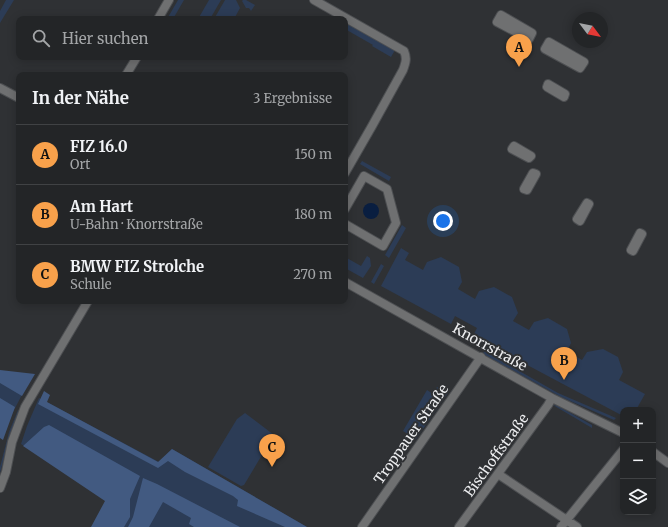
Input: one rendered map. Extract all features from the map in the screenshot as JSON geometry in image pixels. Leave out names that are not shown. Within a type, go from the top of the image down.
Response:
[{"type":"street","points":[[160,16],[170,0]]},
{"type":"street","points":[[314,0],[342,16]]},
{"type":"street","points":[[348,19],[404,51],[406,56],[406,62],[403,70],[348,167]]},
{"type":"street","points":[[128,72],[135,60]]},
{"type":"street","points":[[0,88],[16,96]]},
{"type":"street","points":[[348,204],[364,176],[387,189],[396,223],[383,246],[348,226]]},
{"type":"street","name":"Knorrstraße","points":[[348,284],[552,398],[620,432]]},
{"type":"street","points":[[0,488],[6,472],[12,442],[22,414],[86,304]]},
{"type":"street","name":"Troppauer Straße","points":[[362,527],[481,357]]},
{"type":"street","name":"Bischoffstraße","points":[[459,527],[552,398]]},
{"type":"street","points":[[561,527],[620,454]]},
{"type":"street","points":[[656,454],[668,463]]},
{"type":"street","points":[[498,474],[577,527]]},
{"type":"shaded area","points":[[6,0],[14,0],[0,23],[0,11]]},
{"type":"shaded area","points":[[178,0],[184,0],[175,16],[169,16]]},
{"type":"shaded area","points":[[209,0],[221,0],[212,16],[200,16]]},
{"type":"shaded area","points":[[225,0],[236,0],[240,8],[236,16],[216,16]]},
{"type":"shaded area","points":[[243,0],[255,5],[251,11],[249,8],[246,8],[242,1]]},
{"type":"shaded area","points":[[348,24],[395,50],[391,57],[372,46],[373,45],[348,31]]},
{"type":"shaded area","points":[[362,161],[391,177],[389,181],[360,164]]},
{"type":"shaded area","points":[[368,203],[374,203],[379,208],[377,217],[374,219],[368,219],[363,214],[363,208]]},
{"type":"shaded area","points":[[402,225],[406,228],[389,258],[385,255]]},
{"type":"shaded area","points":[[401,248],[409,253],[405,260],[423,270],[427,262],[441,257],[459,267],[462,282],[458,289],[475,299],[479,291],[494,287],[512,297],[518,313],[513,321],[529,330],[534,322],[548,318],[567,329],[571,343],[567,351],[582,360],[587,352],[603,349],[618,357],[623,372],[619,380],[645,394],[638,407],[620,407],[620,414],[473,336],[477,328],[455,316],[451,324],[381,286]]},
{"type":"shaded area","points":[[367,256],[370,258],[371,266],[363,278],[348,270],[348,259],[361,266]]},
{"type":"shaded area","points":[[381,264],[384,266],[374,284],[371,282]]},
{"type":"shaded area","points":[[484,351],[558,393],[616,418],[614,420],[561,397],[483,354]]},
{"type":"shaded area","points":[[0,370],[35,374],[22,396],[0,383]]},
{"type":"shaded area","points":[[0,374],[26,387],[0,437]]},
{"type":"shaded area","points":[[437,387],[448,393],[416,439],[403,431],[427,390],[433,394]]},
{"type":"shaded area","points":[[44,391],[50,395],[47,402],[158,462],[172,449],[307,527],[285,527],[237,506],[238,500],[233,496],[185,472],[168,461],[158,468],[38,404]]},
{"type":"shaded area","points":[[0,398],[15,407],[3,440],[0,438]]},
{"type":"shaded area","points":[[39,398],[159,462],[172,449],[307,527],[112,527],[121,509],[21,444]]},
{"type":"shaded area","points":[[553,405],[558,406],[592,425],[592,428]]},
{"type":"shaded area","points":[[18,410],[19,411],[11,432],[0,473],[0,467],[9,432]]},
{"type":"shaded area","points":[[245,413],[274,435],[244,485],[241,486],[208,467],[237,419]]},
{"type":"shaded area","points":[[49,425],[140,476],[130,499],[130,517],[124,527],[91,527],[105,501],[23,446],[44,427]]},
{"type":"shaded area","points":[[143,478],[240,527],[194,527],[189,524],[191,518],[163,502],[149,527],[128,527],[133,517]]},
{"type":"place","name":"FIZ 16.0","points":[[519,67]]},
{"type":"place","name":"Am Hart","points":[[564,380]]},
{"type":"place","name":"BMW FIZ Strolche","points":[[272,467]]}]
